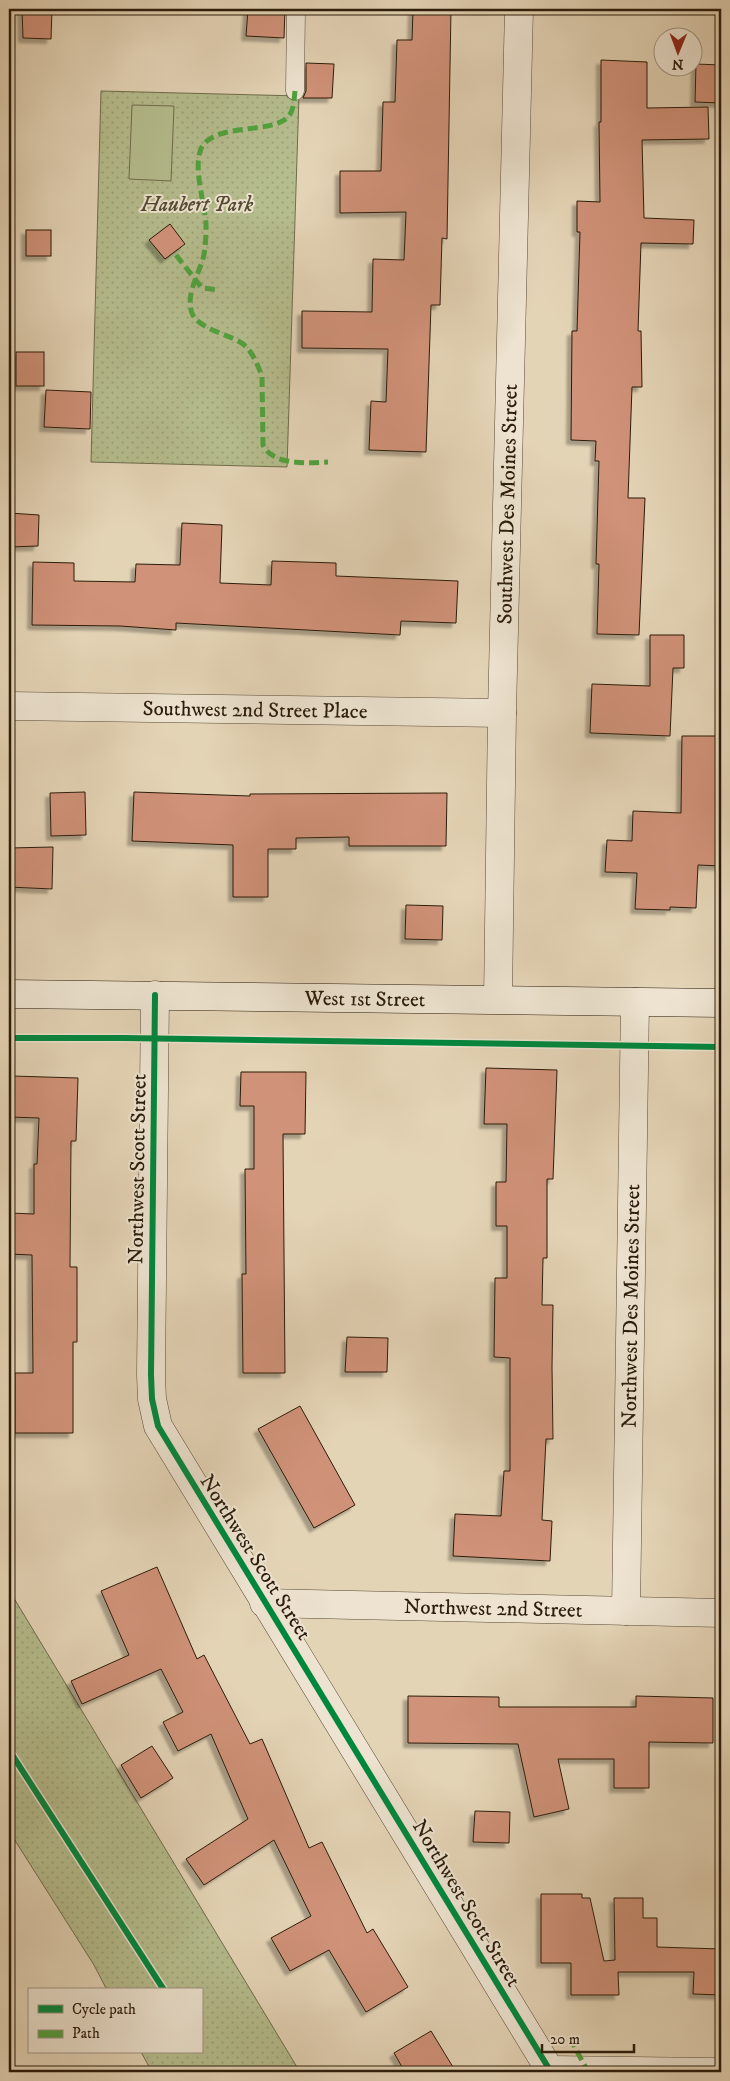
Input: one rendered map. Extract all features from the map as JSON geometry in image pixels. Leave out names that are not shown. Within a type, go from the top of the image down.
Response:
[{"type":"street","name":"Southwest Des Moines Street","points":[[498,999],[502,713],[519,9]]},
{"type":"street","name":"Southwest 2nd Street Place","points":[[9,706],[502,713]]},
{"type":"street","name":"West 1st Street","points":[[9,994],[721,1003]]},
{"type":"street","name":"Northwest Scott Street","points":[[155,996],[152,1398],[158,1426],[551,2071]]},
{"type":"street","name":"Northwest Des Moines Street","points":[[626,1611],[635,1002]]},
{"type":"street","name":"Northwest 2nd Street","points":[[264,1602],[721,1613]]},
{"type":"street","points":[[551,2071],[712,2072]]},
{"type":"lane","points":[[295,92],[296,9]]},
{"type":"green space","name":"Haubert Park","points":[[101,91],[299,96],[287,467],[91,462]]},
{"type":"green space","points":[[132,105],[174,106],[171,181],[129,179]]},
{"type":"green space","points":[[9,1590],[300,2072],[152,2072],[142,2054],[202,2054],[202,1988],[106,1988],[94,1965],[9,1831]]},
{"type":"building","points":[[22,9],[52,9],[51,39],[23,38]]},
{"type":"building","points":[[248,9],[285,9],[284,38],[246,36]]},
{"type":"building","points":[[413,9],[451,9],[447,239],[442,238],[440,305],[431,305],[426,452],[369,450],[371,401],[386,402],[388,349],[302,348],[302,311],[372,312],[373,259],[404,260],[406,212],[340,213],[340,171],[381,171],[383,102],[395,102],[397,40],[412,40]]},
{"type":"building","points":[[601,60],[647,62],[647,108],[708,107],[709,139],[642,140],[644,218],[694,220],[693,244],[641,243],[638,331],[641,331],[642,387],[632,387],[628,498],[645,498],[639,635],[597,634],[599,564],[596,564],[599,461],[595,461],[596,441],[571,440],[572,331],[577,331],[580,232],[577,232],[577,201],[600,202],[599,122],[601,122]]},
{"type":"building","points":[[306,63],[334,64],[332,98],[303,98],[306,91]]},
{"type":"building","points":[[702,64],[721,65],[721,103],[695,102],[696,78],[702,78]]},
{"type":"building","points":[[170,224],[185,244],[165,259],[149,240]]},
{"type":"building","points":[[26,230],[51,230],[51,256],[26,256]]},
{"type":"building","points":[[16,352],[44,352],[44,386],[16,386]]},
{"type":"building","points":[[46,390],[91,392],[90,429],[44,427]]},
{"type":"building","points":[[9,513],[39,515],[38,546],[9,547]]},
{"type":"building","points":[[182,523],[222,525],[220,583],[271,585],[272,561],[336,563],[336,576],[458,581],[456,623],[401,621],[400,635],[176,623],[176,630],[120,626],[32,625],[33,562],[74,563],[74,581],[135,582],[136,564],[180,565]]},
{"type":"building","points":[[650,635],[684,635],[684,668],[673,668],[670,736],[590,733],[592,684],[650,686]]},
{"type":"building","points":[[682,736],[719,736],[721,866],[698,865],[696,908],[670,907],[670,910],[635,909],[637,873],[605,872],[607,840],[632,841],[633,811],[681,813]]},
{"type":"building","points":[[85,792],[86,835],[51,836],[50,793]]},
{"type":"building","points":[[134,792],[250,796],[250,794],[447,793],[446,846],[349,846],[349,837],[296,838],[296,849],[268,849],[268,897],[233,897],[233,845],[132,841]]},
{"type":"building","points":[[53,847],[52,889],[9,887],[9,848]]},
{"type":"building","points":[[406,905],[443,906],[442,940],[405,939]]},
{"type":"building","points":[[486,1068],[557,1070],[553,1179],[547,1179],[547,1258],[543,1258],[542,1305],[553,1305],[553,1439],[546,1439],[542,1520],[552,1521],[550,1561],[453,1556],[455,1514],[501,1516],[504,1471],[510,1471],[510,1358],[494,1357],[495,1278],[507,1278],[507,1226],[496,1226],[496,1182],[506,1182],[507,1124],[484,1124]]},
{"type":"building","points":[[241,1072],[306,1072],[305,1134],[283,1134],[285,1373],[243,1373],[242,1274],[246,1274],[245,1169],[254,1169],[254,1106],[240,1106]]},
{"type":"building","points":[[12,1076],[78,1078],[76,1141],[71,1141],[70,1267],[77,1267],[77,1342],[73,1342],[73,1433],[15,1433],[15,1373],[33,1373],[32,1255],[9,1254],[9,1213],[34,1214],[34,1164],[37,1164],[39,1118],[9,1117],[9,1091],[11,1091]]},
{"type":"building","points":[[347,1337],[388,1338],[387,1372],[345,1372]]},
{"type":"building","points":[[300,1406],[355,1505],[314,1528],[258,1429]]},
{"type":"building","points":[[157,1567],[197,1659],[204,1655],[250,1744],[262,1739],[309,1848],[322,1842],[367,1933],[373,1929],[408,1987],[366,2012],[329,1950],[290,1971],[271,1938],[311,1916],[274,1840],[204,1885],[186,1859],[248,1819],[211,1734],[178,1751],[163,1722],[183,1712],[161,1669],[82,1704],[71,1681],[129,1655],[101,1591]]},
{"type":"building","points":[[408,1696],[499,1697],[499,1707],[636,1707],[636,1696],[713,1698],[713,1743],[649,1742],[649,1788],[614,1788],[614,1759],[558,1759],[569,1809],[534,1817],[518,1744],[408,1743]]},
{"type":"building","points":[[152,1746],[173,1778],[141,1798],[121,1765]]},
{"type":"building","points":[[475,1811],[510,1812],[509,1843],[473,1842]]},
{"type":"building","points":[[541,1894],[582,1894],[582,1898],[590,1898],[604,1961],[615,1960],[614,1898],[643,1898],[643,1918],[657,1918],[657,1947],[721,1949],[721,1995],[693,1994],[694,1972],[618,1972],[619,1995],[571,1995],[571,1963],[541,1963]]},
{"type":"building","points":[[431,2031],[456,2072],[405,2072],[394,2053]]},
{"type":"marked path","points":[[295,91],[291,112],[288,117],[280,122],[221,134],[211,138],[203,145],[198,162],[198,172],[206,224],[206,241],[204,255],[192,288],[190,305],[192,313],[200,323],[240,342],[254,357],[262,376],[263,445],[268,452],[275,457],[292,462],[328,462]]},
{"type":"marked path","points":[[176,255],[202,288],[219,290]]},
{"type":"marked path","points":[[570,2038],[588,2072]]},
{"type":"cycle path","points":[[155,995],[151,1375],[152,1399],[158,1426],[551,2072]]},
{"type":"cycle path","points":[[9,1038],[721,1047]]},
{"type":"cycle path","points":[[9,1750],[163,1988]]}]
